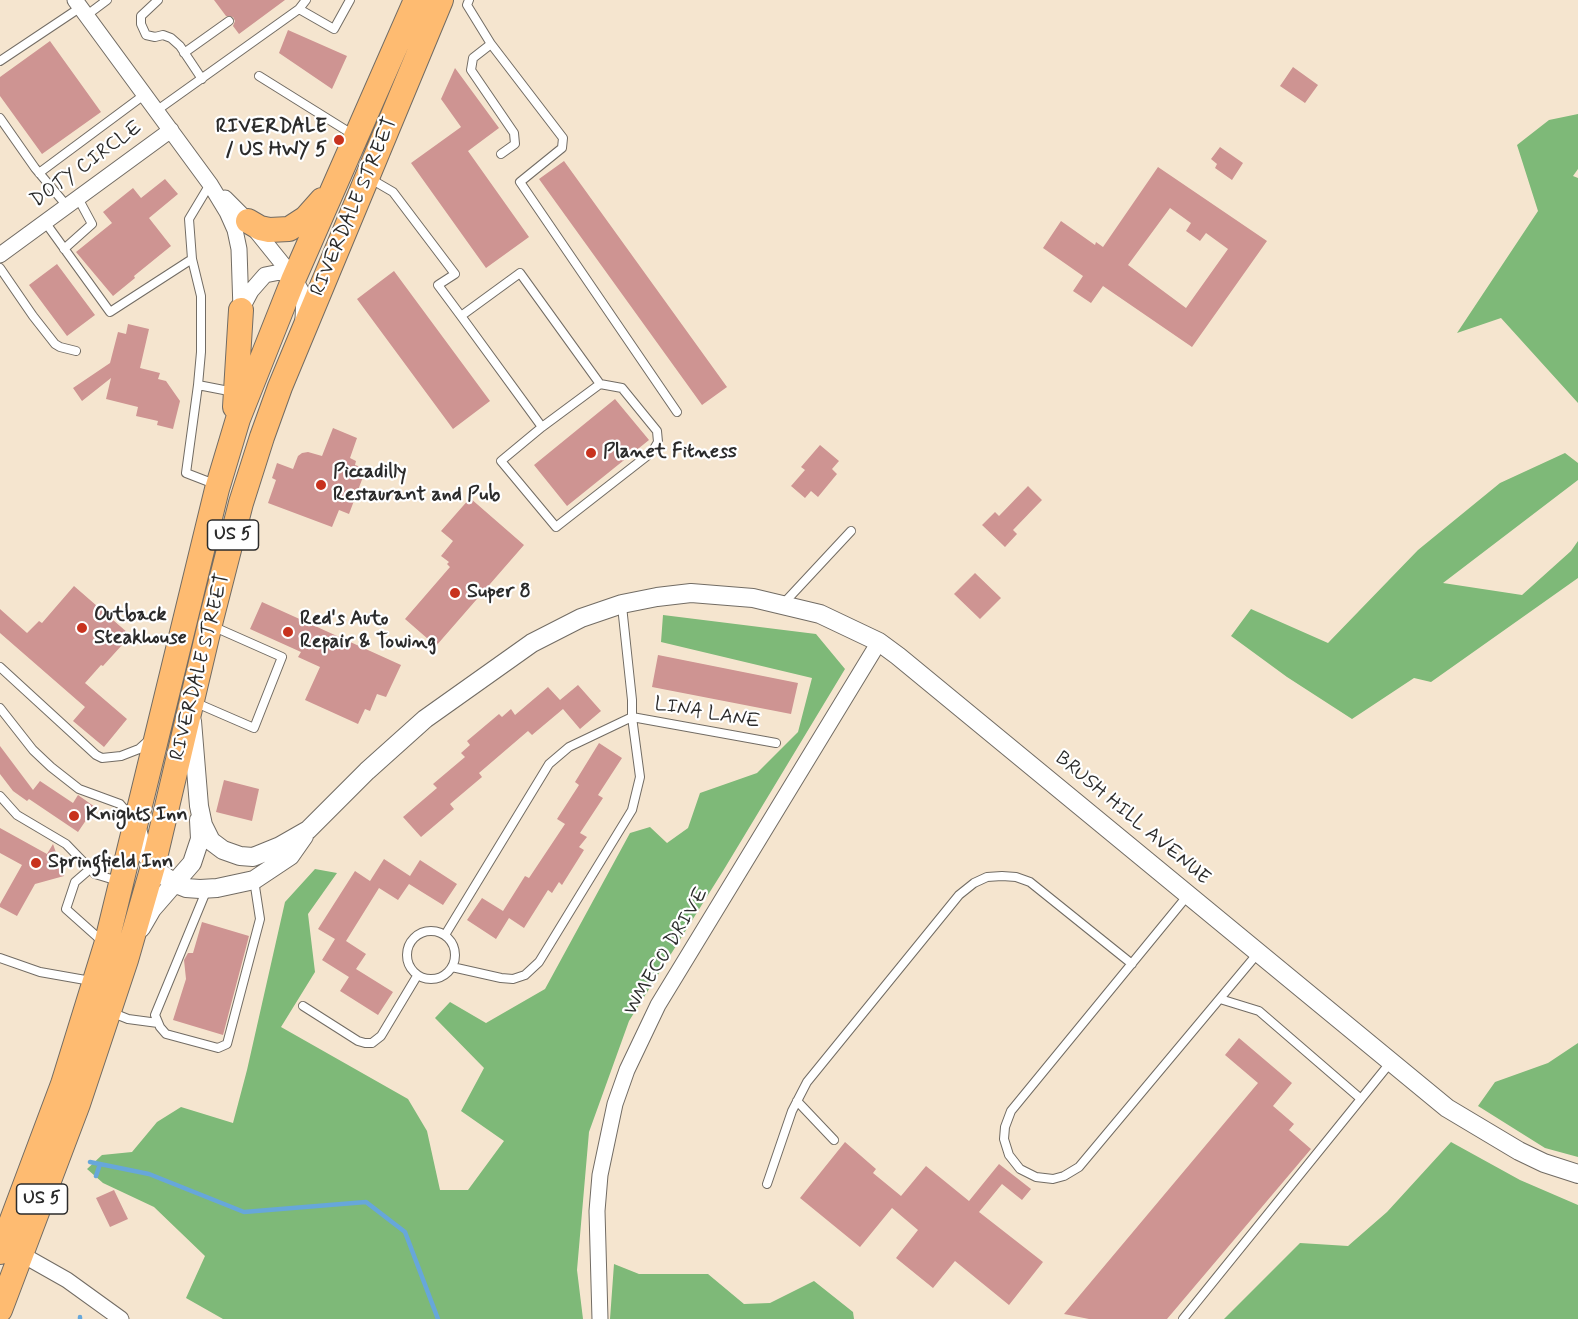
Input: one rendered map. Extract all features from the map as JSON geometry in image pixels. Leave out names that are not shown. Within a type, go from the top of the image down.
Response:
[{"type":"main road","name":"RIVERDALE STREET","points":[[241,393],[416,0]]},
{"type":"main road","name":"RIVERDALE STREET","points":[[7,1241],[78,1104],[126,960],[153,866],[210,625],[251,469],[273,404],[441,0]]},
{"type":"main road","points":[[248,220],[269,230],[284,230],[295,226],[306,218],[322,200],[341,170]]},
{"type":"main road","name":"RIVERDALE STREET","points":[[0,1310],[7,1241],[63,1084],[106,945],[218,486],[233,435],[241,393],[241,310]]},
{"type":"street","points":[[81,7],[210,184],[232,221],[237,239],[241,310]]},
{"type":"street","name":"DOTY CIRCLE","points":[[0,255],[171,130]]},
{"type":"street","points":[[210,184],[248,220],[294,278],[304,296],[302,334]]},
{"type":"street","points":[[241,310],[251,291],[265,275],[276,272],[294,278]]},
{"type":"street","name":"BRUSH HILL AVENUE","points":[[223,850],[240,856],[260,855],[308,830],[410,731],[488,673],[551,632],[580,618],[622,604],[674,594],[730,595],[783,604],[820,614],[879,642],[1447,1108],[1470,1124],[1519,1151],[1544,1163],[1578,1174]]},
{"type":"street","name":"WMECO DRIVE","points":[[600,1319],[597,1211],[600,1175],[615,1104],[627,1070],[658,1005],[879,642]]},
{"type":"street","points":[[126,960],[144,922],[161,898],[176,884],[196,855],[200,839],[191,705]]},
{"type":"street","points":[[198,806],[208,836],[223,850],[248,882]]},
{"type":"street","name":"BRUSH HILL AVENUE","points":[[135,824],[143,850],[153,866],[163,876],[186,888],[207,889],[248,882],[290,856],[308,830]]},
{"type":"street","points":[[7,1241],[67,1280],[115,1317]]},
{"type":"lane","points":[[0,62],[81,7],[107,0]]},
{"type":"lane","points":[[158,0],[141,16],[141,24],[146,34],[155,37],[164,34],[171,38],[202,79]]},
{"type":"lane","points":[[156,111],[299,9],[306,0]]},
{"type":"lane","points":[[299,9],[334,29],[350,0]]},
{"type":"lane","points":[[468,0],[467,5],[491,44],[563,138],[562,148],[520,182],[677,412]]},
{"type":"lane","points":[[184,53],[229,21]]},
{"type":"lane","points":[[491,44],[473,58],[471,70],[514,133],[515,144],[501,154]]},
{"type":"lane","points":[[259,76],[356,136]]},
{"type":"lane","points":[[39,173],[144,94]]},
{"type":"lane","points":[[0,118],[39,173],[72,202],[92,224],[64,249]]},
{"type":"lane","points":[[367,177],[393,192],[455,274],[438,285],[542,427]]},
{"type":"lane","points":[[210,184],[189,219],[192,259],[201,296],[201,352],[186,473],[218,486]]},
{"type":"lane","points":[[45,222],[110,312],[192,259]]},
{"type":"lane","points":[[0,268],[55,344],[76,351]]},
{"type":"lane","points":[[461,316],[520,273],[600,384],[621,388],[657,431],[658,442],[652,452],[556,527],[501,461],[600,384]]},
{"type":"lane","points":[[198,385],[241,393]]},
{"type":"lane","points":[[783,604],[851,531]]},
{"type":"lane","points":[[452,967],[501,978],[513,979],[525,975],[539,962],[632,810],[640,777],[622,604]]},
{"type":"lane","points":[[191,705],[254,728],[282,657],[210,625]]},
{"type":"lane","points":[[0,667],[102,758],[121,756],[139,749],[146,744],[159,727]]},
{"type":"lane","points":[[0,708],[33,750],[51,767],[79,789],[120,804],[135,824]]},
{"type":"lane","points":[[445,935],[549,764],[575,744],[632,717]]},
{"type":"lane","name":"LINA LANE","points":[[632,717],[776,743]]},
{"type":"lane","points":[[0,796],[17,815],[63,841],[98,876],[122,883]]},
{"type":"lane","points":[[90,869],[75,882],[66,909],[106,945]]},
{"type":"lane","points":[[767,1184],[782,1138],[807,1082],[959,895],[978,881],[1002,876],[1016,877],[1030,882],[1132,964]]},
{"type":"lane","points":[[207,889],[155,1015],[166,1034],[218,1048],[227,1044],[260,919],[248,882]]},
{"type":"lane","points":[[1188,896],[1008,1116],[1004,1133],[1007,1150],[1016,1164],[1030,1175],[1053,1179],[1064,1176],[1079,1167],[1258,953]]},
{"type":"lane","points":[[424,931],[438,931],[445,935],[451,941],[455,953],[452,967],[436,979],[417,976],[407,960],[406,952],[411,940],[424,931]]},
{"type":"lane","points":[[0,958],[40,972],[95,982]]},
{"type":"lane","points":[[303,1006],[358,1041],[372,1043],[381,1036],[417,976]]},
{"type":"lane","points":[[1220,999],[1259,1011],[1361,1100]]},
{"type":"lane","points":[[109,1012],[128,1019],[158,1023]]},
{"type":"lane","points":[[1183,1319],[1390,1063]]},
{"type":"lane","points":[[797,1101],[834,1140]]},
{"type":"green space","points":[[1578,114],[1578,169],[1573,176],[1578,178],[1578,403],[1501,318],[1457,333],[1538,211],[1517,145],[1549,120]]},
{"type":"green space","points":[[1565,453],[1578,463],[1578,480],[1443,583],[1522,595],[1571,551],[1578,541],[1578,578],[1431,682],[1414,678],[1352,719],[1287,677],[1231,636],[1251,609],[1328,643],[1418,550],[1500,483]]},
{"type":"green space","points":[[663,615],[816,634],[845,669],[629,1021],[589,1132],[577,1270],[583,1319],[223,1319],[186,1298],[205,1256],[154,1207],[103,1183],[87,1169],[102,1155],[132,1152],[157,1122],[181,1107],[233,1123],[285,902],[315,869],[337,873],[308,914],[315,972],[281,1027],[408,1099],[427,1131],[440,1190],[468,1190],[504,1141],[461,1111],[484,1068],[435,1018],[450,1002],[486,1023],[545,989],[630,833],[650,827],[667,843],[688,828],[700,793],[757,773],[798,732],[812,678],[661,642]]},
{"type":"green space","points":[[1578,1043],[1578,1157],[1545,1148],[1478,1106],[1495,1082],[1548,1063]]},
{"type":"green space","points":[[1451,1142],[1520,1180],[1578,1205],[1578,1319],[1224,1319],[1300,1243],[1348,1246],[1387,1212]]},
{"type":"green space","points":[[614,1264],[639,1274],[708,1274],[744,1304],[770,1303],[814,1281],[853,1312],[854,1319],[610,1319]]},
{"type":"building","points":[[214,0],[285,0],[239,34],[233,26],[235,21],[233,17],[226,16]]},
{"type":"building","points":[[288,30],[347,56],[332,89],[279,53]]},
{"type":"building","points":[[50,41],[101,112],[42,154],[0,96],[0,77]]},
{"type":"building","points":[[1293,67],[1318,85],[1305,103],[1280,86]]},
{"type":"building","points":[[455,68],[499,128],[468,151],[529,237],[486,268],[411,163],[461,127],[441,99]]},
{"type":"building","points":[[1220,147],[1243,163],[1232,180],[1215,168],[1217,164],[1211,159]]},
{"type":"building","points":[[564,161],[727,387],[702,405],[539,179]]},
{"type":"building","points":[[1158,167],[1267,241],[1192,347],[1103,286],[1091,303],[1073,291],[1083,276],[1043,248],[1061,221],[1095,245],[1096,242],[1103,247]],"holes":[[[1170,208],[1191,223],[1186,231],[1200,241],[1206,233],[1228,249],[1186,308],[1128,265]]]},
{"type":"building","points":[[165,179],[178,194],[149,218],[171,246],[113,296],[76,252],[112,223],[103,212],[133,188],[141,198]]},
{"type":"building","points":[[57,264],[95,315],[67,336],[29,285]]},
{"type":"building","points":[[394,271],[490,401],[453,429],[357,299]]},
{"type":"building","points":[[128,324],[149,329],[140,368],[160,373],[158,379],[166,381],[180,401],[173,429],[157,425],[158,421],[136,416],[138,407],[106,399],[111,378],[82,401],[73,388],[110,363],[118,332],[126,334]]},
{"type":"building","points":[[615,399],[649,440],[567,506],[534,465]]},
{"type":"building","points":[[333,428],[357,438],[350,458],[356,461],[355,465],[366,469],[349,514],[339,510],[332,527],[268,503],[276,480],[272,478],[277,463],[293,469],[298,456],[302,453],[308,452],[322,456]]},
{"type":"building","points":[[820,445],[839,461],[832,469],[837,474],[818,497],[811,491],[805,498],[791,486],[805,470],[801,467]]},
{"type":"building","points":[[1028,486],[1042,500],[1013,530],[1017,534],[1005,547],[982,525],[995,512],[999,516]]},
{"type":"building","name":"Super 8","points":[[470,498],[524,545],[436,646],[405,619],[450,567],[447,564],[449,562],[441,556],[453,541],[441,531]]},
{"type":"building","points":[[975,573],[1001,598],[980,619],[954,594]]},
{"type":"building","points":[[74,586],[128,633],[120,643],[122,645],[85,683],[127,719],[104,747],[73,721],[85,707],[0,633],[0,609],[27,633],[39,621],[42,623]]},
{"type":"building","points":[[262,602],[401,665],[386,697],[377,694],[370,711],[365,709],[358,724],[305,700],[320,667],[298,657],[301,652],[250,629]]},
{"type":"building","points":[[658,655],[798,683],[791,714],[652,687]]},
{"type":"building","points":[[578,685],[601,711],[580,729],[563,709],[532,735],[528,731],[479,773],[482,777],[450,804],[454,809],[421,837],[403,817],[437,788],[433,784],[465,757],[461,753],[470,745],[467,741],[499,714],[502,717],[511,709],[515,715],[548,687],[560,700]]},
{"type":"building","points":[[599,743],[622,758],[598,795],[603,798],[580,833],[587,837],[579,847],[584,850],[562,885],[559,882],[552,893],[548,890],[524,928],[509,918],[496,939],[467,920],[482,898],[503,911],[525,876],[529,878],[565,824],[557,819],[579,785],[575,782]]},
{"type":"building","points":[[0,746],[33,790],[40,781],[73,803],[78,795],[95,807],[78,832],[13,791],[0,774]]},
{"type":"building","points":[[224,780],[259,789],[252,821],[216,812]]},
{"type":"building","points":[[0,828],[47,854],[53,844],[64,876],[35,884],[17,916],[0,907],[22,865],[0,853]]},
{"type":"building","points":[[384,859],[410,876],[420,860],[457,884],[443,905],[409,884],[398,900],[379,888],[346,941],[366,954],[356,969],[393,992],[378,1015],[340,991],[349,977],[322,960],[335,939],[318,929],[355,871],[370,881]]},
{"type":"building","points":[[202,922],[249,936],[223,1035],[173,1020],[186,979],[184,960],[188,953],[193,953]]},
{"type":"building","points":[[1239,1038],[1292,1083],[1273,1106],[1294,1124],[1289,1130],[1311,1149],[1167,1319],[1089,1319],[1064,1314],[1258,1083],[1225,1055]]},
{"type":"building","points":[[845,1142],[876,1169],[873,1173],[901,1196],[926,1166],[969,1201],[999,1164],[1031,1189],[1022,1200],[1002,1184],[979,1212],[1043,1262],[1009,1305],[955,1261],[933,1288],[896,1258],[918,1230],[892,1208],[860,1247],[800,1198]]},
{"type":"building","points":[[114,1190],[128,1219],[110,1227],[96,1198]]},
{"type":"waterway","points":[[90,1162],[149,1174],[244,1212],[366,1202],[405,1232],[438,1319]]},
{"type":"waterway","points":[[96,1176],[100,1164]]},
{"type":"place","name":"RIVERDALE / US HWY 5","points":[[339,140]]},
{"type":"place","name":"Planet Fitness","points":[[591,453]]},
{"type":"place","name":"Piccadilly Restaurant and Pub","points":[[321,485]]},
{"type":"place","name":"Super 8","points":[[455,593]]},
{"type":"place","name":"Outback Steakhouse","points":[[82,628]]},
{"type":"place","name":"Red's Auto Repair & Towing","points":[[288,632]]},
{"type":"place","name":"Knights Inn","points":[[74,816]]},
{"type":"place","name":"Springfield Inn","points":[[36,863]]}]
